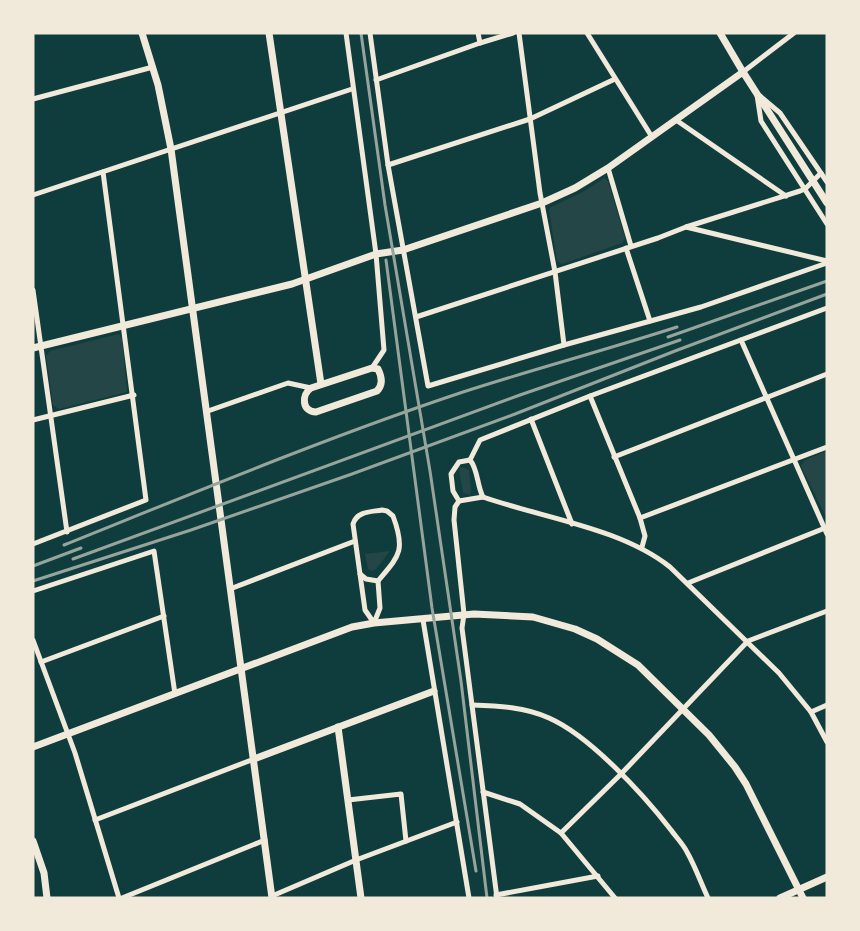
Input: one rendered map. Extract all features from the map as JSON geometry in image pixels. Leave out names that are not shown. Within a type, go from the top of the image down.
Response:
[{"type":"street","points":[[142,33],[153,67],[171,149],[272,897],[356,860],[457,822]]},
{"type":"street","points":[[269,33],[321,384]]},
{"type":"street","points":[[346,33],[376,254],[384,350],[372,368]]},
{"type":"street","points":[[370,33],[388,165],[428,386],[564,345],[701,308],[827,262]]},
{"type":"street","points":[[478,33],[480,42]]},
{"type":"street","points":[[376,80],[480,42],[513,33]]},
{"type":"street","points":[[519,33],[564,345]]},
{"type":"street","points":[[587,33],[652,137]]},
{"type":"street","points":[[720,33],[827,203]]},
{"type":"street","points":[[37,347],[305,280],[376,254],[404,250],[542,203],[575,188],[608,168],[794,33]]},
{"type":"street","points":[[33,99],[153,67]]},
{"type":"street","points":[[388,165],[530,119],[615,79]]},
{"type":"street","points":[[33,195],[352,89]]},
{"type":"street","points":[[756,93],[780,113],[827,183]]},
{"type":"street","points":[[756,93],[761,121],[827,224]]},
{"type":"street","points":[[676,120],[786,196]]},
{"type":"street","points":[[608,168],[650,321]]},
{"type":"street","points":[[33,544],[146,500],[125,325],[103,172]]},
{"type":"street","points":[[416,317],[786,196],[805,189],[821,173]]},
{"type":"street","points":[[686,227],[827,262]]},
{"type":"street","points":[[33,290],[37,347],[67,532]]},
{"type":"street","points":[[470,460],[480,440],[590,396],[827,308]]},
{"type":"street","points":[[688,583],[826,530],[741,340]]},
{"type":"street","points":[[372,368],[378,369],[382,380],[377,391],[312,412],[307,409],[305,394],[311,388],[321,384],[372,368]]},
{"type":"street","points":[[614,457],[827,374]]},
{"type":"street","points":[[208,411],[288,383],[311,388]]},
{"type":"street","points":[[33,420],[134,395]]},
{"type":"street","points":[[590,396],[640,518],[645,536],[642,548]]},
{"type":"street","points":[[531,419],[572,524]]},
{"type":"street","points":[[640,518],[827,447]]},
{"type":"street","points":[[470,460],[473,463],[483,497]]},
{"type":"street","points":[[459,501],[453,491],[451,474],[459,462],[470,460]]},
{"type":"street","points":[[598,876],[497,897],[462,628],[464,614],[454,520],[455,507],[459,501],[483,497],[572,524],[642,548],[655,555],[688,583],[779,673],[811,712],[827,742]]},
{"type":"street","points":[[382,510],[393,516],[399,541],[399,555],[378,581],[380,608],[374,623],[365,610],[353,524],[357,516],[382,510]]},
{"type":"street","points":[[230,589],[355,541]]},
{"type":"street","points":[[33,591],[154,551],[176,694]]},
{"type":"street","points":[[360,574],[366,579],[378,581]]},
{"type":"street","points":[[561,833],[621,774],[748,641],[827,611]]},
{"type":"street","points":[[33,747],[352,627],[464,614],[532,617],[575,629],[597,639],[638,665],[709,735],[735,767],[757,804],[802,898]]},
{"type":"street","points":[[41,662],[164,616]]},
{"type":"street","points":[[423,620],[469,898]]},
{"type":"street","points":[[33,640],[75,753],[120,898],[265,840]]},
{"type":"street","points":[[94,820],[434,691]]},
{"type":"street","points":[[472,705],[513,707],[550,718],[580,737],[621,774],[656,811],[687,850],[708,898]]},
{"type":"street","points":[[811,712],[827,705]]},
{"type":"street","points":[[338,727],[361,898]]},
{"type":"street","points":[[483,792],[520,804],[561,833],[615,898]]},
{"type":"street","points":[[348,800],[401,794],[406,841]]},
{"type":"street","points":[[33,841],[45,873],[47,898]]},
{"type":"street","points":[[780,898],[827,877]]},
{"type":"shaded area","points":[[604,178],[608,181],[625,238],[622,243],[562,264],[557,261],[549,210]]},
{"type":"shaded area","points":[[119,334],[122,338],[127,392],[59,409],[53,405],[46,356],[50,351]]},
{"type":"shaded area","points":[[827,451],[827,519],[801,466],[805,460]]},
{"type":"shaded area","points":[[461,467],[469,470],[470,495],[463,493],[459,470]]},
{"type":"shaded area","points":[[390,551],[376,569],[372,571],[368,569],[365,554]]},
{"type":"railway","points":[[361,33],[385,205],[430,471],[461,681],[487,898]]},
{"type":"railway","points":[[386,260],[432,608],[476,871]]},
{"type":"railway","points":[[668,337],[827,281]]},
{"type":"railway","points":[[33,581],[191,530],[352,474],[827,294]]},
{"type":"railway","points":[[64,545],[362,427],[490,384],[677,327]]},
{"type":"railway","points":[[73,559],[520,395],[680,340]]},
{"type":"railway","points":[[33,566],[81,548]]}]
